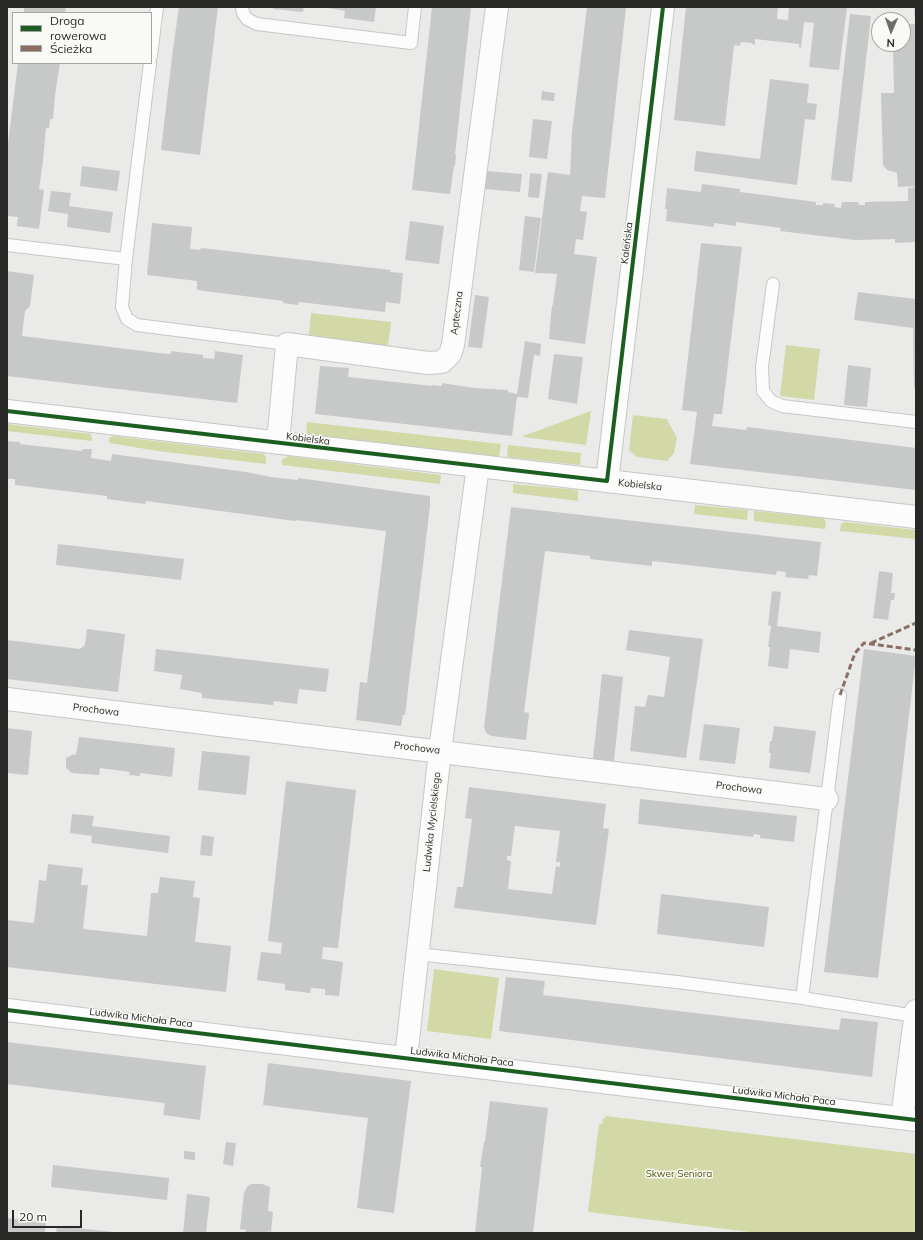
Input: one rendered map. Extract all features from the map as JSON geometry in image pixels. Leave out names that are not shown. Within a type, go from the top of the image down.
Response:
[{"type":"street","name":"Apteczna","points":[[287,344],[428,364],[442,362],[450,354],[452,350],[497,7]]},
{"type":"street","name":"Kaleńska","points":[[607,481],[663,7]]},
{"type":"street","points":[[278,443],[287,344]]},
{"type":"street","name":"Kobielska","points":[[7,411],[916,517]]},
{"type":"street","name":"Ludwika Mycielskiego","points":[[406,1058],[440,751],[478,466]]},
{"type":"street","name":"Prochowa","points":[[7,699],[827,798]]},
{"type":"street","name":"Ludwika Michała Paca","points":[[7,1010],[909,1119]]},
{"type":"street","points":[[909,1119],[916,1014]]},
{"type":"lane","points":[[152,48],[157,7]]},
{"type":"lane","points":[[242,7],[243,13],[247,19],[257,24],[411,43],[415,7]]},
{"type":"lane","points":[[150,64],[126,260],[122,307],[127,319],[137,325],[287,344]]},
{"type":"lane","points":[[7,245],[126,260]]},
{"type":"lane","points":[[773,284],[762,367],[763,391],[771,401],[782,406],[916,422]]},
{"type":"lane","points":[[802,998],[840,695]]},
{"type":"lane","points":[[417,954],[677,982],[916,1014]]},
{"type":"green space","points":[[311,313],[391,322],[387,353],[311,340],[309,334]]},
{"type":"green space","points":[[786,345],[820,349],[814,400],[780,396]]},
{"type":"green space","points":[[591,411],[586,445],[523,437],[523,436]]},
{"type":"green space","points":[[633,415],[667,419],[677,438],[674,453],[667,461],[637,457],[629,450]]},
{"type":"green space","points":[[307,422],[501,444],[499,457],[306,434]]},
{"type":"green space","points":[[7,424],[91,434],[92,441],[7,431]]},
{"type":"green space","points":[[113,436],[264,454],[266,457],[266,464],[158,451],[109,443],[109,438]]},
{"type":"green space","points":[[508,445],[581,453],[580,465],[507,457]]},
{"type":"green space","points":[[288,456],[441,475],[440,484],[282,465],[282,460]]},
{"type":"green space","points":[[513,484],[578,490],[578,501],[513,493]]},
{"type":"green space","points":[[695,505],[748,510],[747,520],[694,514]]},
{"type":"green space","points":[[754,511],[823,518],[826,522],[825,529],[754,521]]},
{"type":"green space","points":[[845,522],[916,530],[916,539],[840,531],[841,524]]},
{"type":"green space","points":[[434,969],[499,978],[491,1039],[427,1031]]},
{"type":"green space","name":"Skwer Seniora","points":[[606,1116],[916,1154],[916,1233],[758,1233],[588,1212],[599,1124],[602,1124],[603,1119]]},
{"type":"building","points":[[24,7],[66,7],[65,12],[24,12]]},
{"type":"building","points":[[179,7],[218,7],[200,155],[161,150]]},
{"type":"building","points":[[274,7],[304,7],[303,12],[273,9]]},
{"type":"building","points":[[323,7],[376,7],[374,22],[344,18],[345,11]]},
{"type":"building","points":[[432,7],[471,7],[455,166],[450,194],[412,190]]},
{"type":"building","points":[[587,7],[626,7],[605,198],[582,196],[580,211],[587,212],[583,240],[576,239],[574,254],[597,257],[585,344],[549,339],[557,274],[535,273],[548,172],[570,175],[572,132]]},
{"type":"building","points":[[686,7],[778,7],[777,19],[788,20],[789,7],[847,7],[839,70],[809,67],[814,23],[804,22],[801,48],[799,47],[799,44],[755,39],[755,45],[752,43],[741,42],[740,46],[734,45],[725,126],[674,120]]},
{"type":"building","points":[[914,7],[916,7],[915,22]]},
{"type":"building","points":[[850,14],[871,16],[852,182],[831,180]]},
{"type":"building","points":[[911,24],[916,24],[916,186],[898,187],[897,173],[887,170],[883,165],[881,93],[894,93],[893,52],[911,52]]},
{"type":"building","points":[[18,64],[60,64],[53,119],[50,119],[49,128],[46,128],[39,189],[44,190],[39,229],[17,226],[18,217],[7,216],[7,151]]},
{"type":"building","points":[[770,79],[809,84],[807,103],[817,104],[815,120],[805,119],[797,185],[694,171],[696,151],[760,159]]},
{"type":"building","points":[[542,91],[555,93],[554,101],[541,100]]},
{"type":"building","points":[[533,119],[552,121],[547,159],[529,157]]},
{"type":"building","points":[[82,166],[120,171],[117,191],[80,186]]},
{"type":"building","points":[[486,171],[522,174],[520,192],[484,189]]},
{"type":"building","points":[[530,173],[542,174],[539,198],[528,197]]},
{"type":"building","points":[[702,184],[740,189],[740,192],[816,202],[816,205],[823,205],[823,203],[835,204],[834,207],[841,208],[842,202],[858,202],[859,205],[865,205],[865,202],[908,201],[908,188],[916,187],[916,242],[895,243],[895,239],[855,240],[780,231],[781,228],[736,222],[736,226],[714,223],[714,227],[666,221],[667,209],[665,209],[667,188],[701,192]]},
{"type":"building","points":[[51,191],[71,193],[69,206],[113,212],[110,233],[67,227],[68,214],[48,211]]},
{"type":"building","points":[[525,216],[541,218],[534,272],[519,270]]},
{"type":"building","points":[[410,221],[444,226],[439,264],[405,260]]},
{"type":"building","points":[[152,223],[192,227],[190,249],[200,250],[201,248],[391,270],[390,272],[403,273],[400,304],[386,302],[385,312],[299,302],[298,305],[283,303],[283,301],[197,290],[197,281],[147,275]]},
{"type":"building","points":[[701,243],[742,247],[722,414],[714,414],[712,426],[746,430],[747,427],[916,448],[916,490],[690,464],[697,412],[682,410]]},
{"type":"building","points":[[7,271],[34,275],[30,306],[25,311],[22,336],[159,353],[171,354],[171,351],[203,355],[203,358],[214,359],[215,351],[243,355],[237,403],[7,376]]},
{"type":"building","points":[[858,292],[916,299],[916,387],[914,387],[913,328],[854,320]]},
{"type":"building","points":[[475,295],[489,297],[482,348],[468,347]]},
{"type":"building","points":[[525,341],[541,344],[540,356],[534,355],[528,398],[517,397],[512,436],[315,414],[320,366],[349,368],[348,377],[432,386],[442,386],[442,383],[474,388],[508,390],[508,392],[517,394]]},
{"type":"building","points":[[554,354],[583,357],[577,404],[548,399]]},
{"type":"building","points":[[848,365],[871,368],[867,407],[844,405]]},
{"type":"building","points":[[7,441],[20,442],[20,444],[82,451],[83,449],[92,449],[91,458],[111,461],[112,454],[246,472],[271,477],[298,480],[298,478],[430,496],[405,715],[403,715],[401,726],[356,720],[360,682],[367,683],[386,531],[295,521],[146,501],[145,504],[107,499],[107,496],[15,485],[15,479],[7,479]]},
{"type":"building","points":[[511,507],[821,542],[817,576],[809,575],[808,579],[785,577],[786,572],[777,571],[776,575],[652,561],[652,566],[590,559],[590,556],[545,551],[524,712],[529,713],[526,740],[492,736],[486,733],[484,727]]},
{"type":"building","points":[[58,544],[184,559],[181,580],[56,565]]},
{"type":"building","points":[[879,571],[893,573],[891,593],[895,593],[894,600],[891,600],[888,620],[873,618]]},
{"type":"building","points":[[772,591],[781,592],[777,626],[821,632],[819,653],[790,649],[788,669],[768,666],[770,647],[768,647],[771,626],[768,625]]},
{"type":"building","points":[[87,629],[125,634],[118,692],[7,679],[7,640],[80,649],[85,645]]},
{"type":"building","points":[[629,630],[703,639],[686,758],[630,751],[635,706],[645,707],[648,695],[664,697],[670,657],[626,650]]},
{"type":"building","points":[[156,649],[329,669],[326,692],[299,689],[297,704],[274,701],[273,705],[202,698],[202,693],[180,689],[182,675],[154,671]]},
{"type":"building","points":[[864,649],[916,656],[878,978],[824,972]]},
{"type":"building","points":[[602,674],[623,677],[614,761],[593,759]]},
{"type":"building","points":[[704,724],[740,728],[735,764],[699,760]]},
{"type":"building","points":[[774,726],[816,731],[810,773],[769,768],[771,753],[769,753],[770,741],[772,741]]},
{"type":"building","points":[[7,728],[32,731],[28,775],[7,773]]},
{"type":"building","points":[[79,737],[175,748],[172,777],[140,773],[140,776],[129,775],[130,772],[100,768],[99,775],[72,773],[66,768],[66,758],[74,754],[76,755]]},
{"type":"building","points":[[202,751],[250,756],[246,795],[198,790]]},
{"type":"building","points":[[286,781],[356,790],[338,948],[323,947],[322,959],[343,962],[339,996],[325,995],[325,989],[311,988],[310,993],[285,990],[285,984],[257,980],[261,952],[281,954],[282,943],[268,941]]},
{"type":"building","points":[[469,787],[606,804],[603,828],[609,829],[596,925],[454,908],[457,887],[463,887],[472,819],[465,818]],"holes":[[[515,826],[560,831],[556,862],[560,862],[560,867],[556,866],[552,894],[508,889],[511,861],[507,860],[507,856],[511,856]]]},
{"type":"building","points":[[640,799],[797,816],[794,842],[760,838],[760,835],[754,834],[753,837],[638,824]]},
{"type":"building","points":[[72,814],[94,816],[92,826],[170,836],[168,853],[91,843],[92,836],[70,833]]},
{"type":"building","points":[[202,835],[214,837],[212,856],[200,855]]},
{"type":"building","points":[[48,864],[83,868],[81,885],[88,885],[83,929],[147,936],[151,893],[158,893],[160,877],[195,881],[193,897],[200,898],[195,942],[231,946],[226,992],[7,967],[7,920],[34,923],[39,880],[46,881]]},
{"type":"building","points":[[661,894],[769,907],[764,947],[657,934]]},
{"type":"building","points":[[506,977],[545,981],[543,995],[839,1030],[841,1018],[878,1022],[872,1077],[499,1031]]},
{"type":"building","points":[[7,1042],[206,1066],[200,1120],[163,1115],[165,1103],[7,1084]]},
{"type":"building","points":[[268,1063],[411,1081],[394,1213],[357,1208],[368,1118],[263,1105]]},
{"type":"building","points":[[490,1101],[548,1108],[533,1233],[475,1233],[482,1167],[480,1167]]},
{"type":"building","points":[[226,1142],[236,1143],[233,1166],[223,1164]]},
{"type":"building","points":[[184,1151],[195,1152],[195,1160],[184,1159]]},
{"type":"building","points":[[53,1165],[169,1178],[167,1200],[51,1187]]},
{"type":"building","points":[[251,1184],[262,1184],[270,1187],[268,1211],[273,1212],[271,1232],[245,1233],[246,1230],[240,1229],[244,1193],[247,1187]]},
{"type":"building","points":[[187,1194],[210,1197],[206,1233],[183,1233]]},
{"type":"building","points":[[7,1218],[46,1223],[45,1233],[7,1233]]},
{"type":"building","points":[[57,1226],[115,1232],[115,1233],[56,1233]]},
{"type":"marked path","points":[[871,643],[916,623]]},
{"type":"marked path","points":[[840,695],[855,653],[864,643],[916,650]]},
{"type":"cycle path","points":[[7,411],[607,481],[663,7]]},
{"type":"cycle path","points":[[7,1010],[916,1120]]}]
